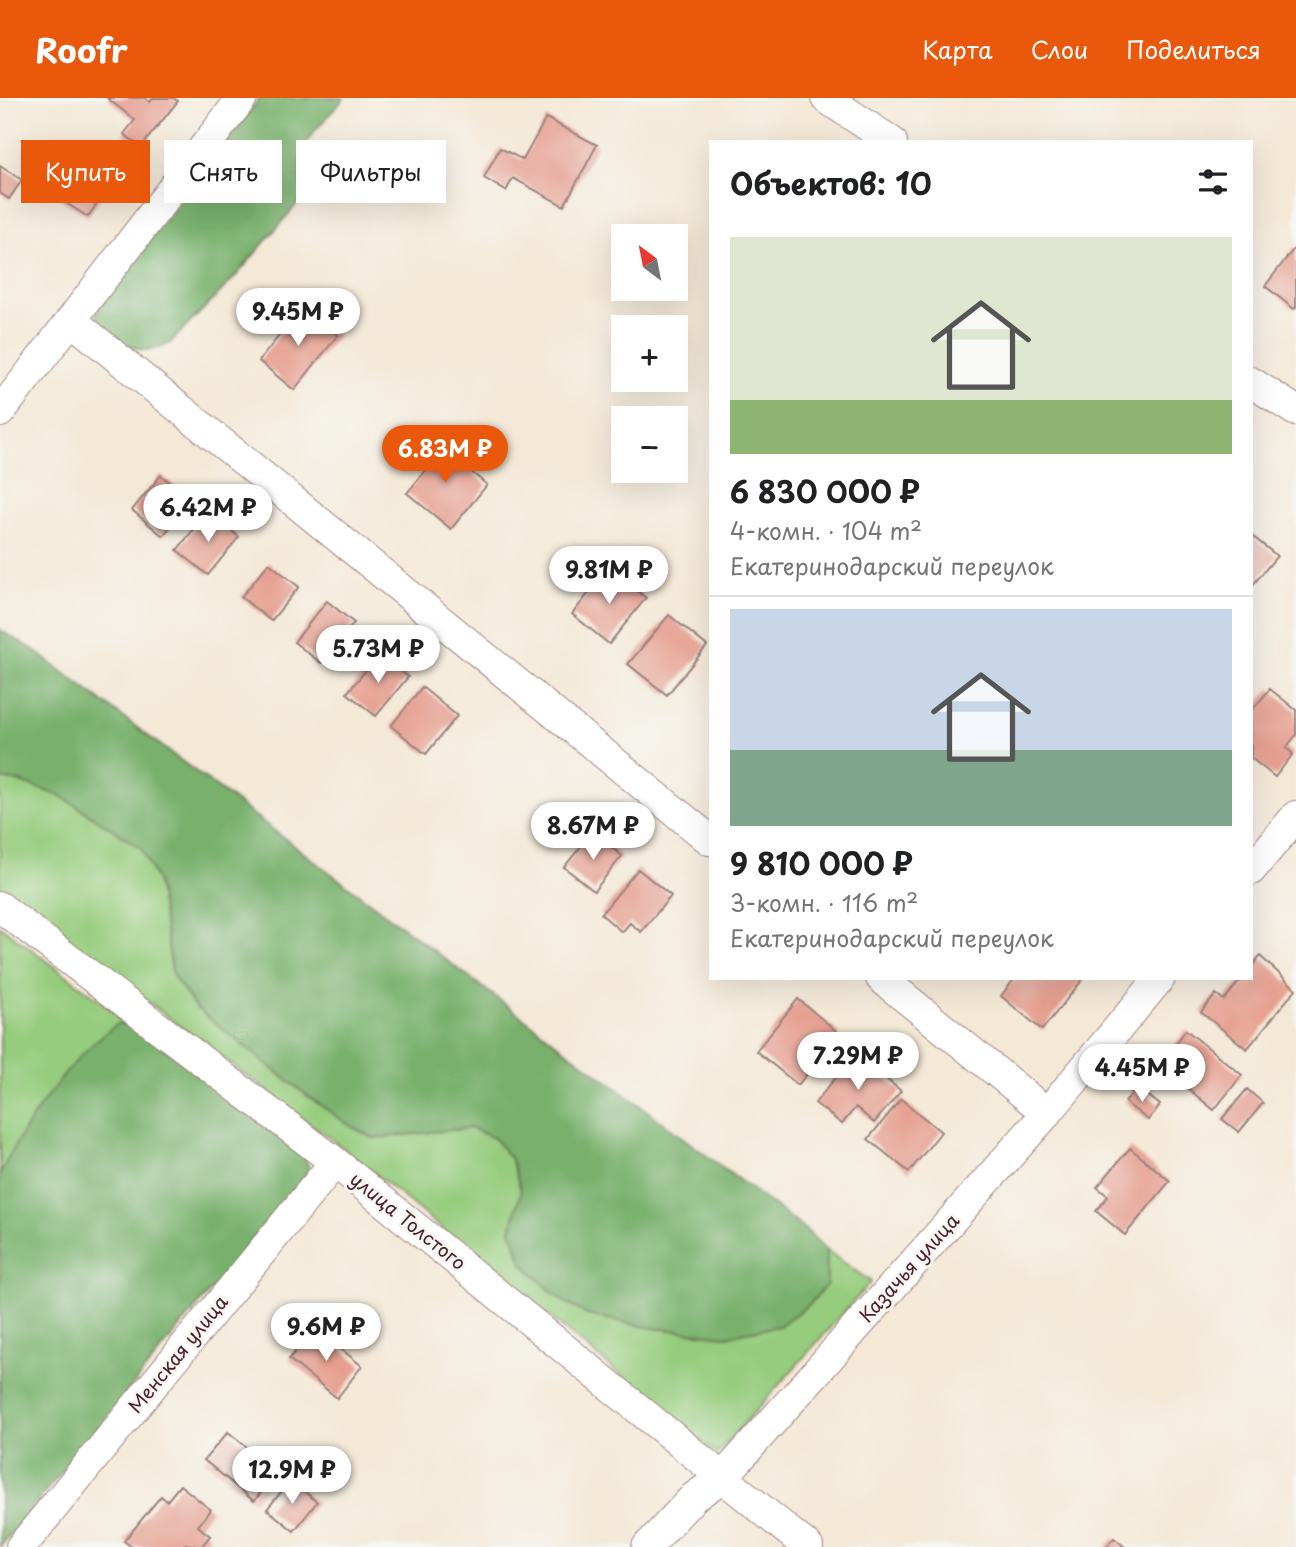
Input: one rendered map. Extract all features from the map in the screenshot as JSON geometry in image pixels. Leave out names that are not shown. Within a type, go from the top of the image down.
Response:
[{"type":"street","points":[[0,412],[242,98]]},
{"type":"street","points":[[826,98],[889,140]]},
{"type":"street","points":[[71,320],[709,839]]},
{"type":"street","points":[[1253,383],[1296,411]]},
{"type":"street","points":[[1253,868],[1296,816]]},
{"type":"street","name":"улица Толстого","points":[[0,906],[335,1162],[808,1547]]},
{"type":"street","points":[[883,980],[1047,1113]]},
{"type":"street","name":"Казачья улица","points":[[647,1547],[694,1497],[723,1477],[1047,1113],[1158,980]]},
{"type":"street","name":"Менская улица","points":[[21,1547],[335,1162]]},
{"type":"green space","points":[[260,98],[344,98],[308,140],[296,140],[298,203],[235,277],[170,343],[149,350],[127,345],[109,333],[96,315],[101,303],[179,203],[282,203],[282,140],[227,140]]},
{"type":"green space","points":[[0,630],[31,648],[807,1231],[826,1250],[827,1284],[811,1303],[779,1326],[726,1336],[652,1328],[587,1315],[558,1298],[522,1263],[511,1230],[521,1190],[511,1159],[494,1138],[471,1128],[374,1138],[352,1127],[309,1097],[196,1008],[173,976],[157,881],[141,848],[61,796],[20,782],[0,779]]},
{"type":"green space","points":[[0,779],[20,782],[61,796],[141,848],[157,881],[173,976],[196,1008],[309,1097],[373,1138],[471,1128],[494,1138],[511,1159],[521,1190],[511,1230],[827,1284],[826,1250],[871,1282],[717,1454],[347,1151],[0,891]]},
{"type":"green space","points":[[0,926],[136,1027],[0,1174]]},
{"type":"green space","points":[[119,1023],[136,1027],[303,1155],[310,1169],[0,1547],[0,1174],[22,1134],[51,1091],[85,1052]]},
{"type":"building","points":[[107,98],[145,98],[150,102],[153,98],[173,98],[178,101],[147,140],[132,140],[124,134],[135,120]]},
{"type":"building","points":[[546,118],[597,145],[564,206],[513,178],[506,191],[484,178],[500,148],[523,160]]},
{"type":"building","points":[[0,166],[21,181],[9,199],[0,193]]},
{"type":"building","points":[[66,203],[97,203],[88,217]]},
{"type":"building","points":[[1296,246],[1296,307],[1294,309],[1265,286]]},
{"type":"building","points":[[302,307],[338,335],[294,390],[259,361]]},
{"type":"building","points":[[430,438],[487,485],[451,529],[407,493],[427,469],[413,458]]},
{"type":"building","points":[[161,475],[192,500],[163,536],[132,510]]},
{"type":"building","points":[[208,512],[239,537],[208,575],[177,550]]},
{"type":"building","points":[[1253,537],[1277,556],[1253,585]]},
{"type":"building","points":[[269,563],[299,587],[271,621],[241,597]]},
{"type":"building","points":[[609,568],[646,598],[609,644],[572,614]]},
{"type":"building","points":[[327,601],[354,623],[321,663],[294,642]]},
{"type":"building","points":[[669,615],[707,646],[667,695],[628,664]]},
{"type":"building","points":[[380,653],[408,677],[376,716],[347,693]]},
{"type":"building","points":[[422,687],[457,716],[426,754],[391,726]]},
{"type":"building","points":[[1270,689],[1296,710],[1296,735],[1286,748],[1293,754],[1275,777],[1253,760],[1253,709]]},
{"type":"building","points":[[593,832],[622,856],[594,891],[564,867]]},
{"type":"building","points":[[638,869],[671,896],[641,932],[630,923],[622,932],[601,914]]},
{"type":"building","points":[[1260,956],[1296,989],[1247,1049],[1201,1012],[1216,994],[1224,1000],[1240,980],[1253,980],[1253,965]]},
{"type":"building","points":[[1013,980],[1082,980],[1042,1030],[1001,996]]},
{"type":"building","points":[[798,999],[840,1034],[798,1085],[756,1051]]},
{"type":"building","points":[[1186,1030],[1242,1075],[1214,1110],[1180,1082],[1192,1068],[1170,1051]]},
{"type":"building","points":[[855,1054],[901,1091],[874,1123],[856,1107],[842,1124],[815,1103]]},
{"type":"building","points":[[1137,1087],[1160,1105],[1148,1120],[1125,1102]]},
{"type":"building","points":[[1247,1089],[1263,1103],[1239,1132],[1222,1119]]},
{"type":"building","points":[[901,1099],[941,1132],[909,1172],[868,1139]]},
{"type":"building","points":[[1130,1148],[1170,1181],[1125,1235],[1096,1211],[1108,1196],[1097,1187]]},
{"type":"building","points":[[315,1328],[362,1366],[337,1398],[289,1359]]},
{"type":"building","points":[[228,1432],[278,1472],[254,1501],[204,1460]]},
{"type":"building","points":[[291,1480],[317,1502],[294,1531],[267,1509]]},
{"type":"building","points":[[180,1485],[211,1510],[198,1526],[210,1536],[201,1547],[185,1544],[183,1547],[132,1547],[124,1541],[161,1496],[167,1501]]},
{"type":"building","points":[[1114,1538],[1125,1547],[1106,1547]]}]
